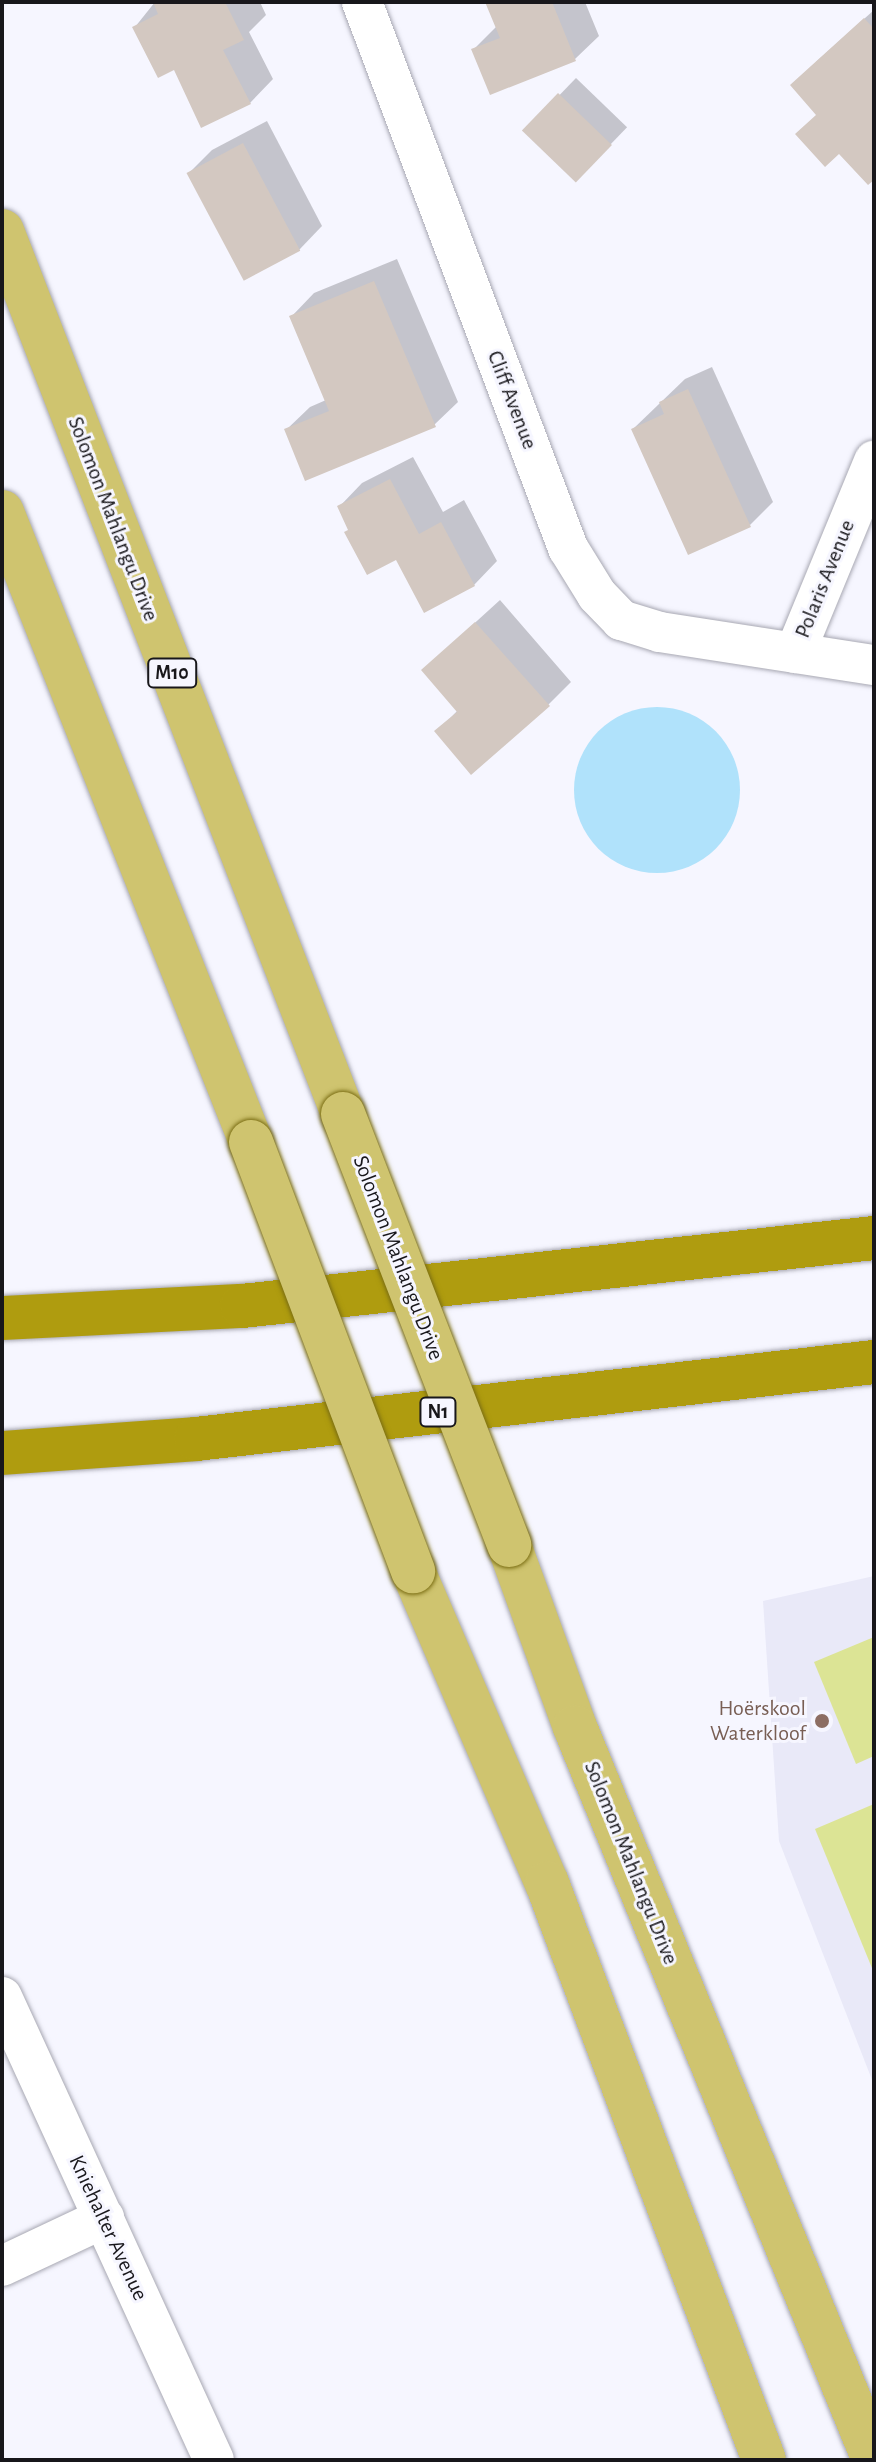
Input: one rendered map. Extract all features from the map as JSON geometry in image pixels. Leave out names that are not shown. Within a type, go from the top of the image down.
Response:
[{"type":"highway","points":[[2,1318],[242,1306],[874,1238]]},
{"type":"highway","name":"N1","points":[[2,1453],[196,1439],[874,1362]]},
{"type":"main road","name":"Solomon Mahlangu Drive","points":[[2,231],[509,1545],[575,1727],[874,2460]]},
{"type":"main road","points":[[2,512],[251,1142],[413,1571],[547,1883],[764,2460]]},
{"type":"street","name":"Cliff Avenue","points":[[362,2],[568,548],[597,595],[621,620],[660,632],[874,665]]},
{"type":"street","name":"Polaris Avenue","points":[[795,653],[874,461]]},
{"type":"street","name":"Kniehalter Avenue","points":[[3,2002],[214,2460]]},
{"type":"street","points":[[2,2266],[104,2218]]},
{"type":"shaded area","name":"Hoërskool Waterkloof","points":[[874,1576],[874,2085],[779,1841],[763,1601]]},
{"type":"green space","points":[[874,1637],[874,1756],[856,1764],[814,1662]]},
{"type":"green space","points":[[874,1804],[874,1973],[815,1829]]},
{"type":"water","points":[[657,707],[689,713],[716,731],[734,758],[740,790],[734,822],[716,849],[689,867],[657,873],[625,867],[598,849],[580,822],[574,790],[580,758],[598,731],[625,713]]},
{"type":"building","points":[[153,2],[225,2],[244,40],[223,50],[251,104],[201,128],[174,70],[158,78],[132,27],[158,14]]},
{"type":"building","points":[[485,2],[552,2],[576,61],[490,95],[471,49],[500,38]]},
{"type":"building","points":[[864,18],[874,29],[874,180],[868,185],[839,154],[825,167],[795,134],[816,115],[790,85]]},
{"type":"building","points":[[558,93],[612,145],[576,183],[522,130]]},
{"type":"building","points":[[243,143],[300,251],[244,281],[186,173]]},
{"type":"building","points":[[374,281],[436,427],[305,481],[284,429],[329,411],[289,316]]},
{"type":"building","points":[[688,389],[751,527],[688,555],[631,429],[664,414],[659,402]]},
{"type":"building","points":[[390,479],[419,534],[441,522],[475,586],[424,613],[396,560],[367,575],[344,532],[348,530],[337,506]]},
{"type":"building","points":[[475,622],[550,706],[471,775],[434,731],[457,712],[421,670]]},
{"type":"place","name":"Hoërskool Waterkloof","points":[[822,1721]]}]
